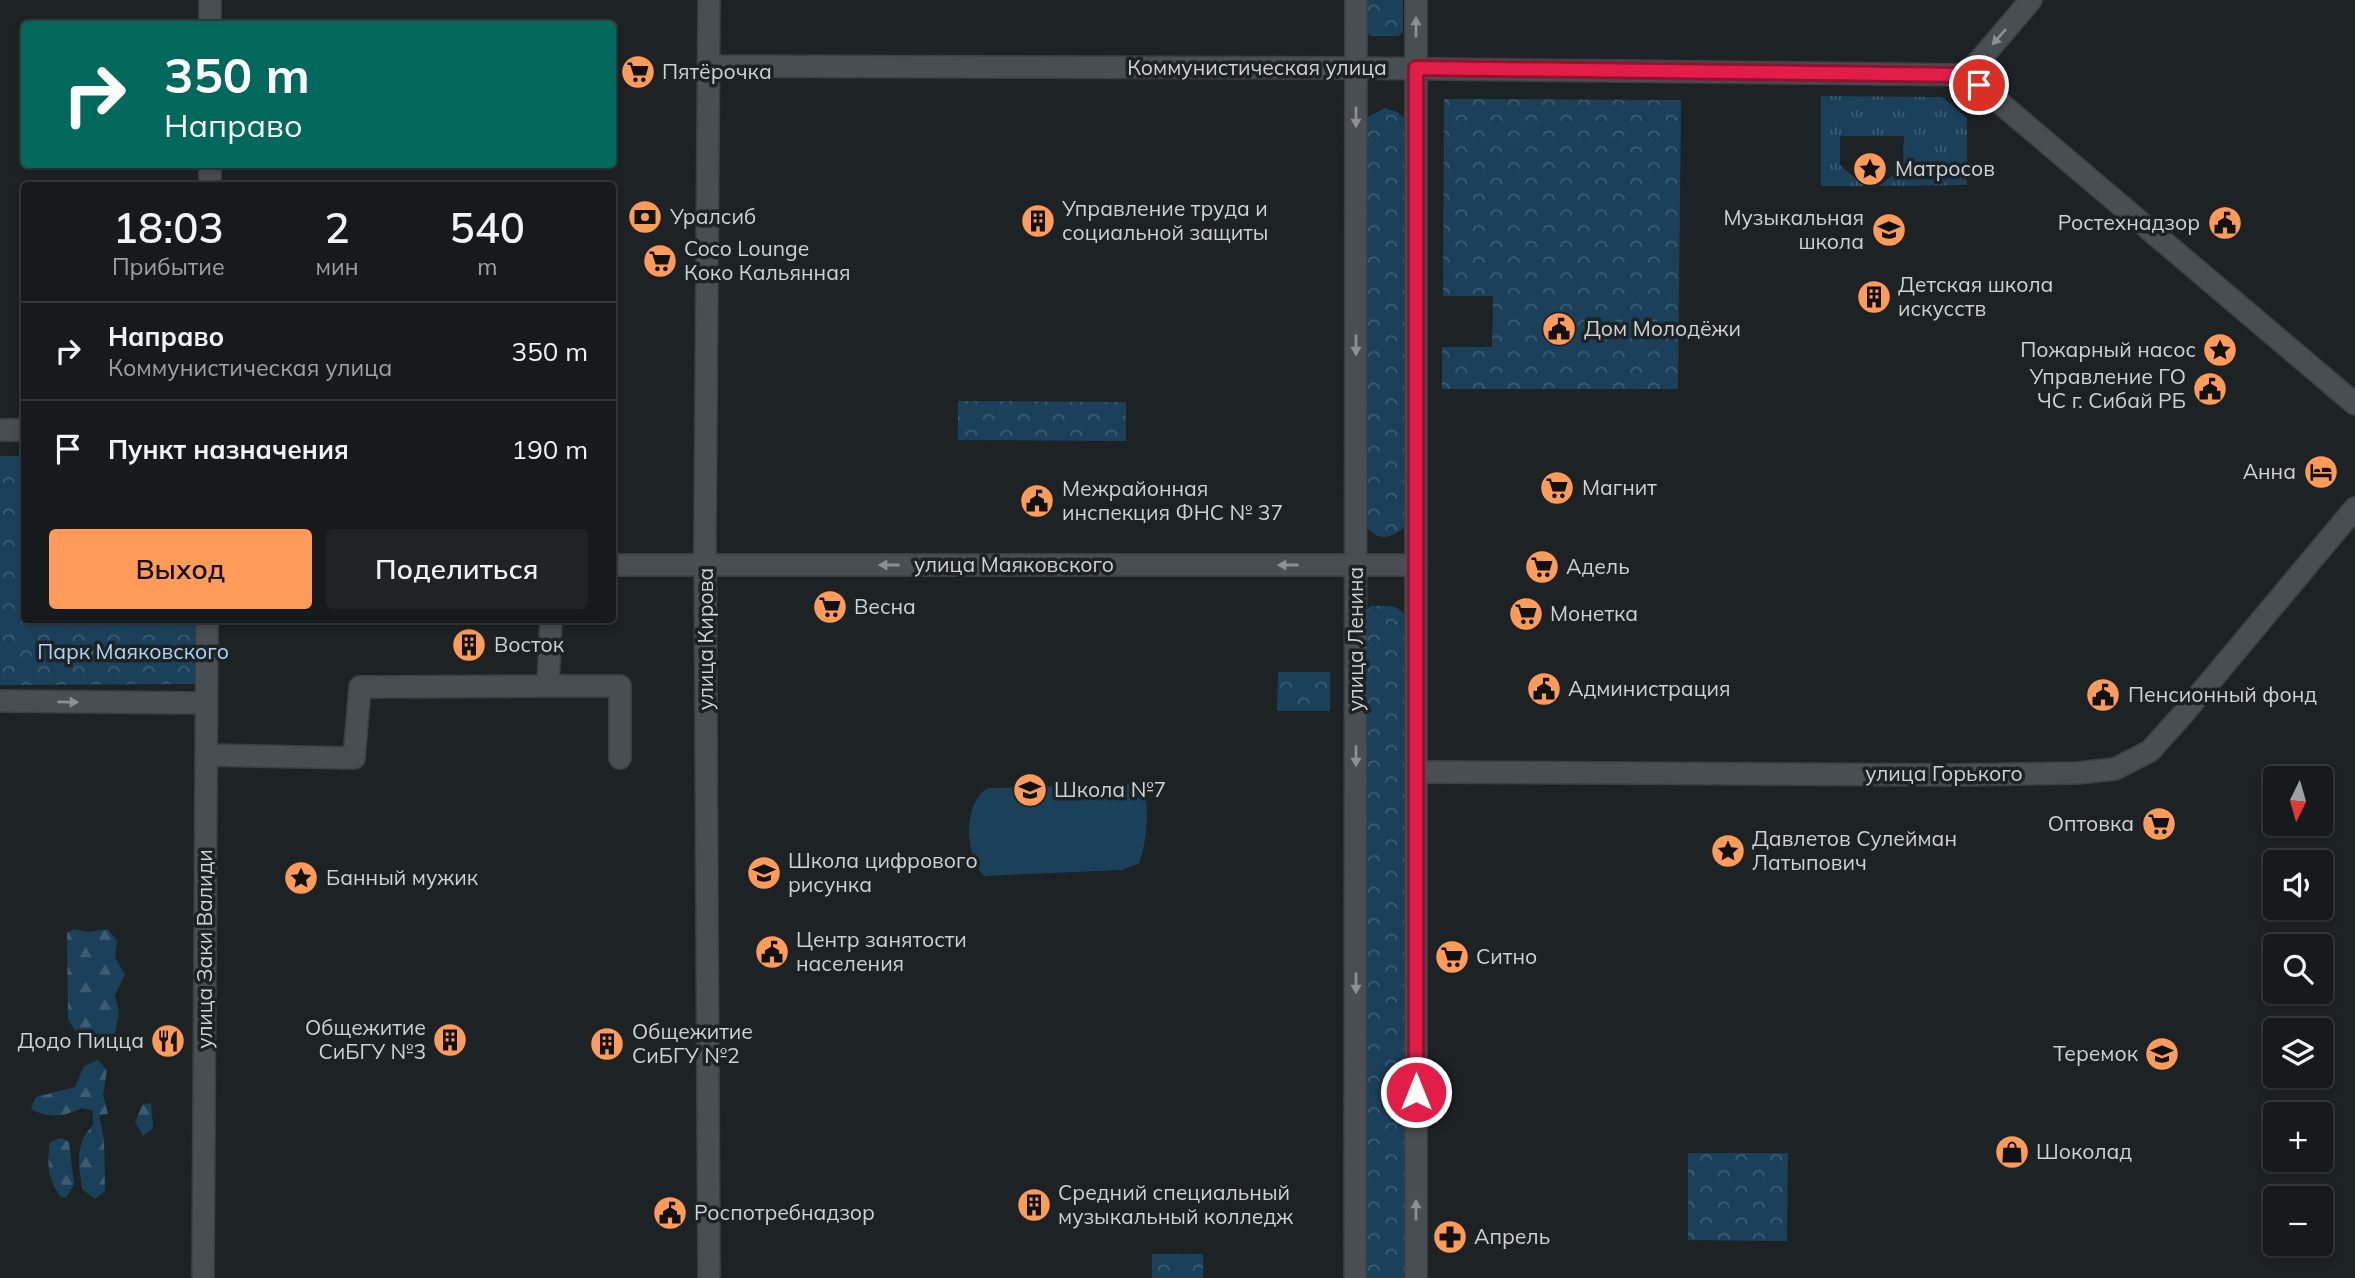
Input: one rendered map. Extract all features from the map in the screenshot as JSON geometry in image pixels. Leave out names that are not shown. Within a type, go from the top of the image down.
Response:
[{"type":"street","points":[[210,21],[211,0]]},
{"type":"street","name":"улица Кирова","points":[[709,0],[711,66],[705,565],[709,1278]]},
{"type":"street","name":"улица Ленина","points":[[1355,1278],[1356,0]]},
{"type":"street","points":[[1416,0],[1416,1278]]},
{"type":"street","points":[[2031,0],[1967,75],[2355,404]]},
{"type":"street","name":"Коммунистическая улица","points":[[711,66],[1416,68],[1967,75]]},
{"type":"street","points":[[0,430],[21,430]]},
{"type":"street","name":"улица Горького","points":[[1416,772],[1958,775],[2078,773],[2115,769],[2150,751],[2355,508]]},
{"type":"street","name":"улица Маяковского","points":[[616,565],[1416,565]]},
{"type":"street","name":"улица Заки Валиди","points":[[203,1278],[207,623]]},
{"type":"street","points":[[548,687],[551,623]]},
{"type":"street","points":[[206,755],[354,758],[360,687],[620,686],[620,758]]},
{"type":"street","points":[[0,701],[206,704]]},
{"type":"green space","points":[[1367,0],[1403,0],[1403,32],[1398,36],[1370,36],[1367,31]]},
{"type":"green space","points":[[1821,96],[1942,97],[1967,118],[1967,185],[1879,186],[1903,167],[1904,136],[1840,136],[1840,165],[1864,186],[1821,186]]},
{"type":"green space","points":[[1444,99],[1681,100],[1678,389],[1442,389],[1442,347],[1492,347],[1493,296],[1443,296]]},
{"type":"green space","points":[[1385,108],[1397,112],[1406,120],[1407,524],[1391,536],[1380,537],[1365,525],[1366,118]]},
{"type":"green space","points":[[958,401],[1126,402],[1126,441],[958,440]]},
{"type":"green space","name":"Парк Маяковского","points":[[0,456],[21,456],[21,623],[195,623],[195,684],[0,685]]},
{"type":"green space","points":[[1371,606],[1396,608],[1406,618],[1406,1278],[1360,1278],[1365,611]]},
{"type":"green space","points":[[1278,672],[1330,672],[1330,711],[1277,711]]},
{"type":"green space","points":[[1129,784],[1139,789],[1146,804],[1146,831],[1139,863],[1122,870],[984,876],[977,867],[970,843],[970,817],[980,795],[988,788]]},
{"type":"green space","points":[[74,929],[88,932],[108,929],[117,941],[115,958],[125,974],[115,995],[119,1013],[115,1033],[108,1046],[88,1042],[77,1034],[68,1019],[67,933]]},
{"type":"green space","points":[[98,1060],[107,1070],[103,1095],[108,1114],[99,1115],[104,1139],[105,1191],[95,1199],[82,1189],[79,1163],[80,1147],[93,1125],[93,1111],[82,1108],[62,1115],[50,1115],[31,1109],[36,1097],[75,1087],[84,1066]]},
{"type":"green space","points":[[151,1103],[153,1128],[143,1136],[135,1122],[142,1105]]},
{"type":"green space","points":[[61,1138],[69,1142],[74,1184],[67,1197],[61,1197],[56,1190],[49,1171],[50,1142]]},
{"type":"green space","points":[[1688,1153],[1788,1153],[1787,1241],[1688,1240]]},
{"type":"green space","points":[[1152,1254],[1203,1254],[1203,1278],[1152,1278]]},
{"type":"place","name":"Пятёрочка","points":[[638,72]]},
{"type":"place","name":"Матросов","points":[[1870,169]]},
{"type":"place","name":"Уралсиб","points":[[645,217]]},
{"type":"place","name":"Управление труда и социальной защиты","points":[[1038,221]]},
{"type":"place","name":"Ростехнадзор","points":[[2225,223]]},
{"type":"place","name":"Музыкальная школа","points":[[1889,230]]},
{"type":"place","name":"Coco Lounge Коко Кальянная","points":[[660,261]]},
{"type":"place","name":"Детская школа искусств","points":[[1874,297]]},
{"type":"place","name":"Дом Молодёжи","points":[[1559,329]]},
{"type":"place","name":"Пожарный насос","points":[[2220,350]]},
{"type":"place","name":"Управление ГО ЧС г. Сибай РБ","points":[[2210,389]]},
{"type":"place","name":"Анна","points":[[2321,472]]},
{"type":"place","name":"Магнит","points":[[1557,488]]},
{"type":"place","name":"Межрайонная инспекция ФНС № 37","points":[[1037,501]]},
{"type":"place","name":"Адель","points":[[1542,567]]},
{"type":"place","name":"Весна","points":[[830,607]]},
{"type":"place","name":"Монетка","points":[[1526,614]]},
{"type":"place","name":"Восток","points":[[469,645]]},
{"type":"place","name":"Администрация","points":[[1544,689]]},
{"type":"place","name":"Пенсионный фонд","points":[[2103,695]]},
{"type":"place","name":"Школа №7","points":[[1030,790]]},
{"type":"place","name":"Оптовка","points":[[2159,824]]},
{"type":"place","name":"Давлетов Сулейман Латыпович","points":[[1728,851]]},
{"type":"place","name":"Школа цифрового рисунка","points":[[764,873]]},
{"type":"place","name":"Банный мужик","points":[[301,878]]},
{"type":"place","name":"Центр занятости населения","points":[[772,952]]},
{"type":"place","name":"Ситно","points":[[1452,957]]},
{"type":"place","name":"Общежитие СиБГУ №3","points":[[450,1040]]},
{"type":"place","name":"Додо Пицца","points":[[168,1041]]},
{"type":"place","name":"Общежитие СиБГУ №2","points":[[607,1044]]},
{"type":"place","name":"Теремок","points":[[2162,1054]]},
{"type":"place","name":"Шоколад","points":[[2012,1152]]},
{"type":"place","name":"Средний специальный музыкальный колледж","points":[[1034,1205]]},
{"type":"place","name":"Роспотребнадзор","points":[[670,1213]]},
{"type":"place","name":"Апрель","points":[[1450,1237]]},
{"type":"route","points":[[1416,1092],[1416,68],[1967,75],[1979,85]]}]
